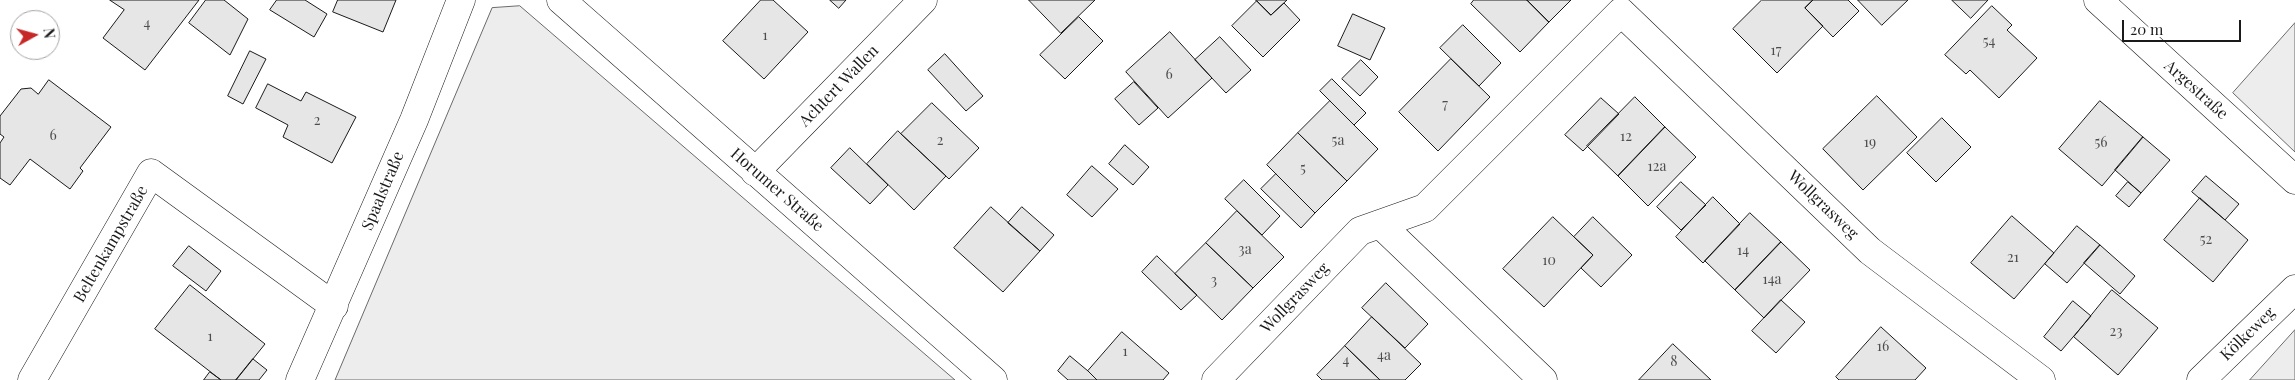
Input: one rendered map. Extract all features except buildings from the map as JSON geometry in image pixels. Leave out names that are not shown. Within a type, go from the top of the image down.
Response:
[{"type":"street","name":"Spaalstraße","points":[[300,380],[414,120],[461,0]]},
{"type":"street","name":"Horumer Straße","points":[[561,0],[993,380]]},
{"type":"street","name":"Achtert Wallen","points":[[755,172],[923,0]]},
{"type":"street","name":"Argestraße","points":[[2098,0],[2295,180]]},
{"type":"street","name":"Wollgrasweg","points":[[1216,380],[1360,231],[1425,208],[1625,6],[1870,251],[2041,380]]},
{"type":"street","name":"Beltenkampstraße","points":[[32,380],[151,173],[334,306]]},
{"type":"street","points":[[1381,225],[1543,380]]},
{"type":"street","name":"Kölkeweg","points":[[2201,380],[2295,289]]},
{"type":"shaded area","points":[[520,6],[955,380],[335,380],[492,8]]},
{"type":"shaded area","points":[[2295,23],[2295,152],[2233,93]]},
{"type":"shaded area","points":[[2295,330],[2295,380],[2250,380]]}]
